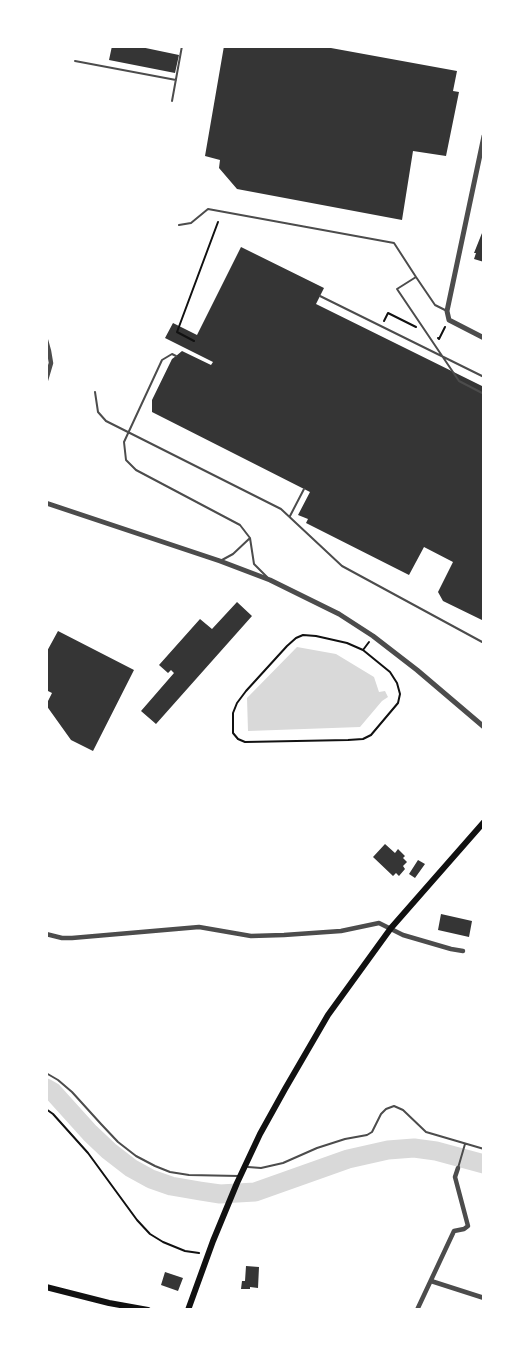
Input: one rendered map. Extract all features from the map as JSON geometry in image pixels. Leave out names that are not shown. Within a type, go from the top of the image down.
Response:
[{"type":"main road","points":[[188,1310],[213,1241],[260,1134],[328,1015],[391,928],[484,822]]},
{"type":"main road","points":[[46,1287],[109,1303],[148,1310]]},
{"type":"street","points":[[484,136],[448,311],[449,320],[484,338]]},
{"type":"street","points":[[46,340],[51,362],[46,380]]},
{"type":"street","points":[[46,503],[220,561],[270,580],[340,614],[373,636],[417,670],[484,727]]},
{"type":"street","points":[[46,934],[62,938],[72,938],[199,927],[251,936],[341,931],[379,923],[403,935],[462,951]]},
{"type":"street","points":[[417,1310],[454,1231],[464,1230],[468,1226],[455,1177],[458,1168]]},
{"type":"street","points":[[431,1281],[484,1298]]},
{"type":"lane","points":[[172,101],[182,46]]},
{"type":"lane","points":[[75,61],[176,80]]},
{"type":"lane","points":[[179,225],[191,223],[208,209],[394,243],[435,305],[448,311]]},
{"type":"lane","points":[[416,277],[397,289],[459,381],[484,394]]},
{"type":"lane","points":[[320,296],[484,377]]},
{"type":"lane","points":[[176,356],[172,354],[162,360],[124,442],[126,460],[136,470],[240,525],[250,538],[254,564],[270,580]]},
{"type":"lane","points":[[95,392],[98,412],[106,421],[281,509],[342,566],[484,643]]},
{"type":"lane","points":[[290,516],[304,488]]},
{"type":"lane","points":[[220,561],[233,554],[250,538]]},
{"type":"lane","points":[[46,1073],[72,1092],[118,1142],[136,1156],[170,1172],[189,1175],[241,1176]]},
{"type":"lane","points":[[245,1166],[262,1168],[345,1139],[367,1135],[372,1132],[381,1114],[386,1109],[394,1106],[403,1110],[426,1132],[464,1146],[484,1149]]},
{"type":"lane","points":[[458,1168],[464,1146]]},
{"type":"path","points":[[194,341],[177,332],[218,222]]},
{"type":"path","points":[[381,327],[388,313],[423,331]]},
{"type":"path","points":[[431,335],[439,339],[449,320]]},
{"type":"path","points":[[303,635],[316,636],[347,643],[364,650],[390,672],[397,682],[400,694],[398,703],[371,736],[348,740],[245,742],[238,739],[233,733],[234,713],[237,703],[296,638],[303,635]]},
{"type":"path","points":[[364,650],[373,636]]},
{"type":"path","points":[[46,1109],[53,1114],[88,1153],[137,1220],[150,1234],[163,1242],[186,1251],[209,1253]]},
{"type":"shaded area","points":[[297,647],[336,654],[374,677],[379,692],[385,691],[388,697],[382,701],[360,727],[248,731],[247,698]]},
{"type":"building","points":[[112,46],[136,46],[179,55],[175,73],[109,60]]},
{"type":"building","points":[[224,46],[320,46],[457,71],[453,91],[459,92],[446,156],[413,151],[402,220],[237,189],[219,168],[220,160],[205,156]]},
{"type":"building","points":[[484,228],[484,262],[474,259],[476,253],[474,253]]},
{"type":"building","points":[[241,247],[324,288],[316,304],[484,387],[484,621],[443,601],[438,592],[453,562],[424,547],[409,575],[306,523],[308,519],[298,515],[310,492],[152,412],[152,400],[172,359],[182,351],[211,365],[213,362],[165,338],[173,323],[197,335]]},
{"type":"building","points":[[237,602],[252,616],[156,724],[141,711],[174,673],[171,670],[168,673],[159,665],[200,619],[212,629]]},
{"type":"building","points":[[58,631],[134,670],[93,751],[71,740],[46,705],[52,693],[46,690],[46,653]]},
{"type":"building","points":[[385,844],[395,853],[398,849],[405,856],[403,858],[407,862],[403,866],[405,869],[399,876],[396,873],[393,876],[373,857]]},
{"type":"building","points":[[418,860],[425,864],[415,878],[409,874]]},
{"type":"building","points":[[441,914],[472,921],[469,937],[438,930]]},
{"type":"building","points":[[246,1266],[259,1267],[258,1288],[241,1289],[242,1281],[245,1281]]},
{"type":"building","points":[[165,1272],[183,1278],[178,1291],[161,1285]]},
{"type":"waterway","points":[[46,1088],[53,1092],[109,1151],[131,1168],[151,1179],[171,1186],[220,1194],[255,1192],[348,1159],[388,1150],[414,1148],[436,1151],[484,1164]]}]
